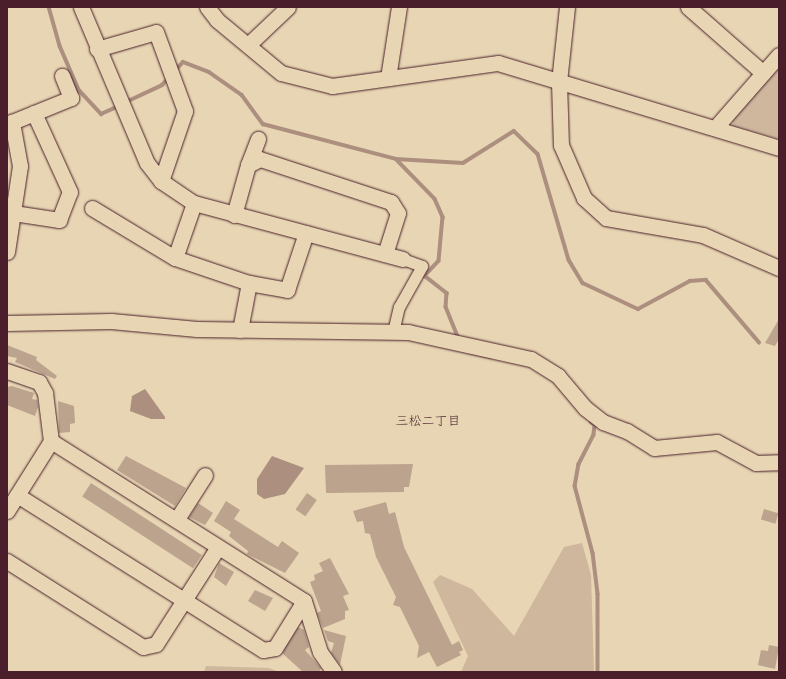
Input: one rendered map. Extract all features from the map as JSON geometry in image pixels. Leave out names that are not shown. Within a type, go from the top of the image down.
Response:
[{"type":"street","points":[[81,7],[97,50],[147,163],[161,181],[194,203],[234,215],[385,254],[422,266],[399,307],[393,332]]},
{"type":"street","points":[[207,7],[217,20],[282,73],[332,86],[498,63],[779,148]]},
{"type":"street","points":[[248,45],[288,7]]},
{"type":"street","points":[[388,78],[399,7]]},
{"type":"street","points":[[567,7],[559,82],[561,145],[584,198],[606,218],[703,235],[779,268]]},
{"type":"street","points":[[688,7],[763,73]]},
{"type":"street","points":[[97,50],[156,32],[185,111],[161,181]]},
{"type":"street","points":[[715,128],[779,55]]},
{"type":"street","points":[[7,252],[10,213],[20,166],[12,122],[71,98],[62,76]]},
{"type":"street","points":[[10,213],[59,220],[70,192],[34,113]]},
{"type":"street","points":[[234,215],[248,165],[258,139]]},
{"type":"street","points":[[248,165],[260,159],[391,202],[398,213],[385,254]]},
{"type":"street","points":[[175,258],[194,203]]},
{"type":"street","points":[[92,208],[175,258],[249,283],[287,290],[306,233]]},
{"type":"street","points":[[240,330],[249,283]]},
{"type":"street","points":[[7,323],[111,321],[240,330],[408,332],[530,359],[558,376],[585,408],[603,422],[627,431],[654,448],[717,442],[756,463],[779,462]]},
{"type":"street","points":[[7,371],[39,382],[45,393],[51,441],[7,511]]},
{"type":"street","points":[[51,441],[304,600],[320,652],[334,672]]},
{"type":"street","points":[[177,519],[205,475]]},
{"type":"street","points":[[17,495],[263,650],[275,648],[304,600]]},
{"type":"street","points":[[7,561],[143,647],[156,644],[218,547]]},
{"type":"shaded area","points":[[779,66],[779,139],[733,126],[732,120]]},
{"type":"shaded area","points":[[145,389],[165,419],[151,419],[130,411],[132,396]]},
{"type":"shaded area","points":[[272,456],[304,468],[285,494],[264,499],[257,494],[257,479]]},
{"type":"shaded area","points":[[582,543],[591,575],[594,672],[461,672],[468,656],[433,582],[440,575],[472,589],[514,636],[564,547]]},
{"type":"shaded area","points":[[206,666],[269,668],[279,672],[204,672]]},
{"type":"building","points":[[779,319],[779,339],[775,346],[765,343]]},
{"type":"building","points":[[7,345],[37,357],[36,360],[57,376],[55,379],[15,362],[17,358],[7,356]]},
{"type":"building","points":[[12,386],[34,393],[32,399],[37,400],[38,407],[35,416],[7,405],[7,387]]},
{"type":"building","points":[[58,401],[74,406],[75,423],[70,424],[70,432],[59,433]]},
{"type":"building","points":[[126,456],[186,488],[175,506],[117,470]]},
{"type":"building","points":[[413,464],[409,487],[404,487],[404,492],[326,493],[325,465]]},
{"type":"building","points":[[91,483],[202,555],[193,568],[82,496]]},
{"type":"building","points":[[307,493],[317,500],[305,516],[296,509]]},
{"type":"building","points":[[226,501],[240,510],[234,519],[278,547],[282,541],[299,553],[285,573],[247,554],[248,551],[229,536],[231,532],[214,521]]},
{"type":"building","points":[[386,502],[389,514],[395,512],[404,547],[452,645],[459,641],[463,650],[459,652],[461,655],[437,667],[429,652],[417,658],[419,646],[400,607],[393,605],[396,597],[376,557],[370,534],[365,533],[363,521],[357,522],[353,511]]},
{"type":"building","points":[[198,503],[213,513],[205,525],[189,517]]},
{"type":"building","points":[[764,509],[778,513],[775,524],[761,520]]},
{"type":"building","points":[[330,558],[349,594],[343,596],[349,610],[345,611],[345,619],[323,628],[317,613],[321,611],[310,582],[315,580],[314,575],[323,571],[319,563]]},
{"type":"building","points":[[219,563],[234,572],[226,586],[214,577]]},
{"type":"building","points":[[255,590],[273,598],[265,611],[248,601]]},
{"type":"building","points":[[298,627],[304,630],[309,647],[305,650],[321,668],[319,672],[303,672],[282,653]]},
{"type":"building","points":[[324,630],[346,636],[340,665],[331,653],[334,643],[328,641]]},
{"type":"building","points":[[769,645],[779,647],[775,669],[758,665],[761,650],[768,651]]},
{"type":"waterway","points":[[49,7],[60,46],[79,90],[101,114],[119,106]]},
{"type":"waterway","points":[[174,72],[183,62],[209,72],[242,95],[263,124],[396,159],[463,163],[514,131],[538,154],[569,260],[583,283],[638,309],[690,281],[706,280],[759,342]]},
{"type":"waterway","points":[[126,102],[162,85],[169,78]]},
{"type":"waterway","points":[[397,160],[435,199],[443,217],[439,261],[425,276],[447,293],[446,307],[459,339]]},
{"type":"waterway","points":[[470,352],[491,357]]},
{"type":"waterway","points":[[591,422],[595,425],[594,435],[579,464],[575,486],[593,553],[598,594],[598,672]]},
{"type":"district","name":"三松二丁目","points":[[428,421]]}]
